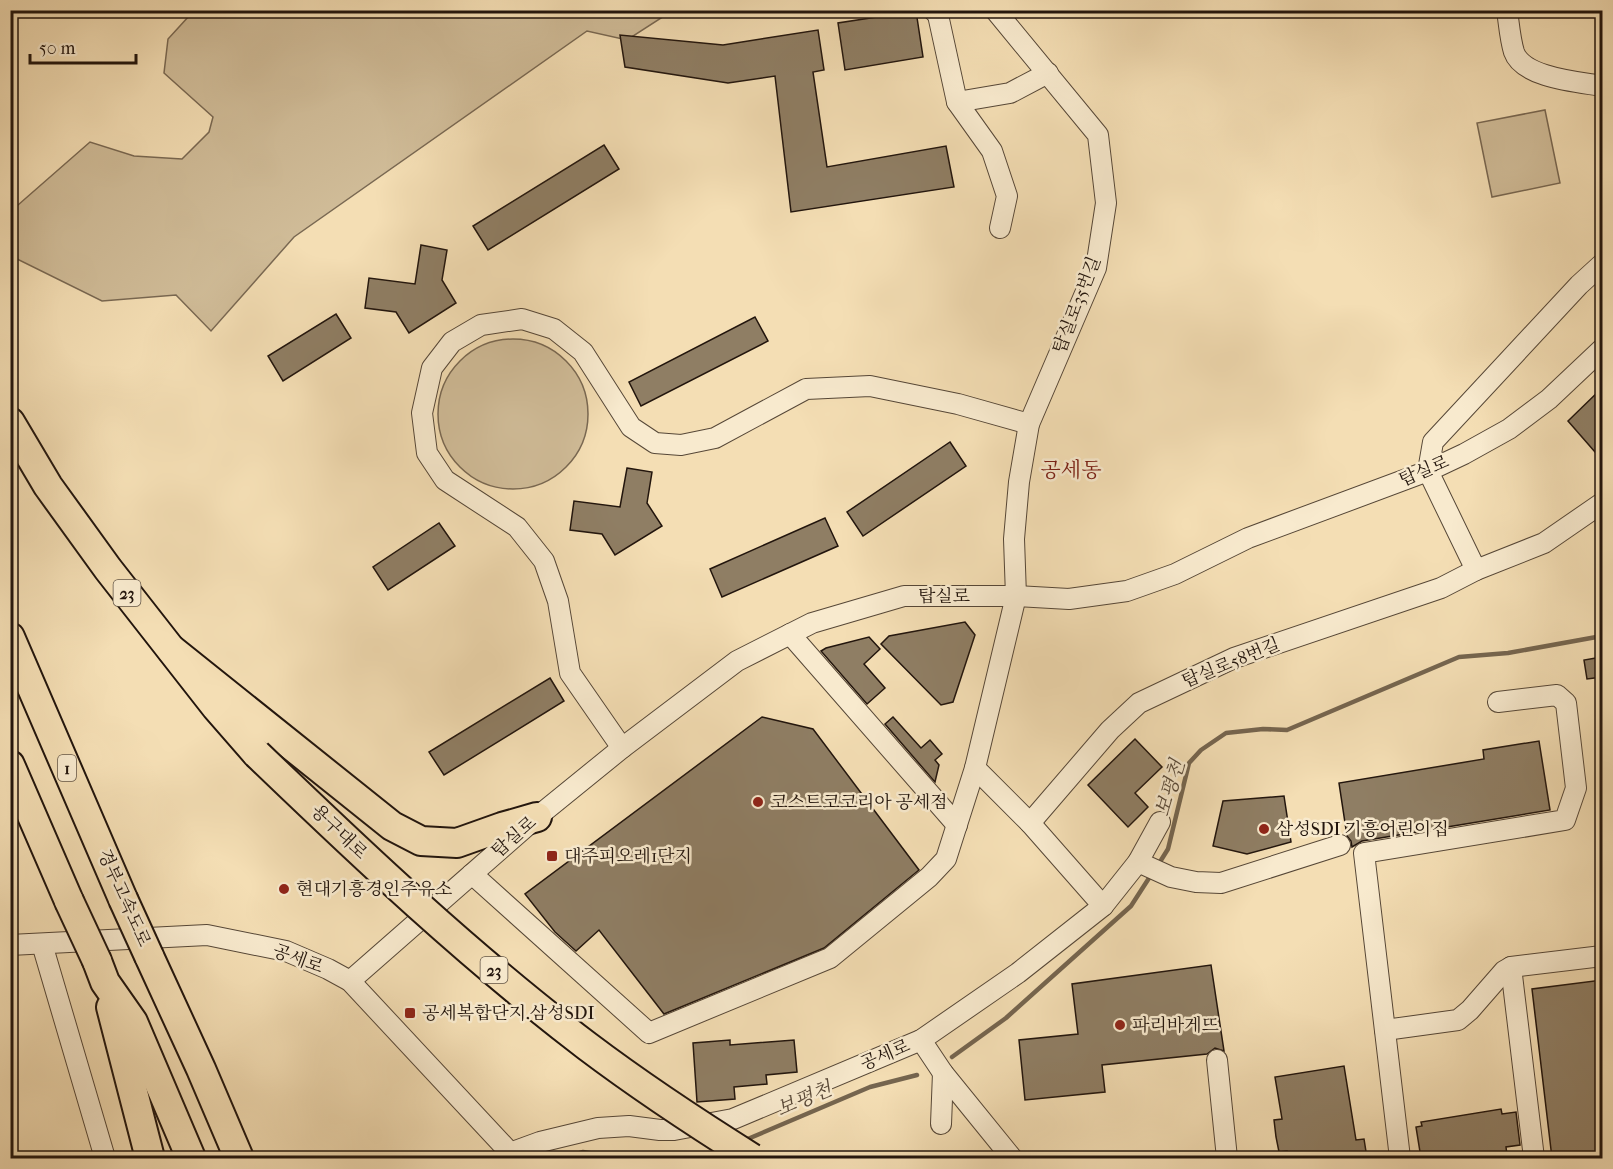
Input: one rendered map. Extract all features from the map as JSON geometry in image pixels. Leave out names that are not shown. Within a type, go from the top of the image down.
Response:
[{"type":"highway","name":"용구대로","points":[[10,422],[48,486],[108,569],[216,708],[257,754],[381,872],[530,1001],[587,1046],[666,1102],[752,1158]]},
{"type":"highway","name":"경부고속도로","points":[[10,636],[238,1158]]},
{"type":"highway","points":[[172,650],[392,826],[421,841],[458,843],[502,826],[537,817]]},
{"type":"highway","points":[[10,765],[101,971],[133,1022],[191,1158]]},
{"type":"highway","points":[[101,971],[150,1158]]},
{"type":"street","points":[[933,10],[938,15],[957,102],[992,151],[1007,196],[1000,228]]},
{"type":"street","name":"탑실로35번길","points":[[472,874],[649,1033],[830,958],[929,877],[946,859],[975,768],[1016,596],[1015,527],[1019,482],[1029,424],[1096,268],[1106,203],[1098,135],[995,10]]},
{"type":"street","points":[[1507,10],[1515,54],[1526,67],[1547,75],[1602,86]]},
{"type":"street","points":[[957,102],[1010,93],[1048,72]]},
{"type":"street","points":[[1476,570],[1428,471],[1433,442],[1579,285],[1602,264]]},
{"type":"street","points":[[622,748],[570,673],[558,601],[544,561],[517,527],[444,480],[427,453],[422,413],[432,368],[452,342],[481,325],[522,319],[554,329],[583,352],[631,427],[655,443],[681,445],[715,438],[806,389],[870,386],[957,404],[1029,424]]},
{"type":"street","name":"탑실로","points":[[350,981],[537,817],[622,748],[737,661],[790,634],[812,623],[904,596],[1016,596],[1069,599],[1127,591],[1175,574],[1248,538],[1428,471],[1509,429],[1550,399],[1602,349]]},
{"type":"street","name":"탑실로58번길","points":[[1030,823],[1110,730],[1139,703],[1234,658],[1441,588],[1476,570],[1544,543],[1602,503]]},
{"type":"street","points":[[790,634],[957,825]]},
{"type":"street","points":[[1400,1158],[1364,853],[1565,820],[1576,788],[1566,703],[1557,695],[1498,702]]},
{"type":"street","points":[[975,768],[1030,823],[1103,906]]},
{"type":"street","name":"공세로","points":[[10,945],[207,935],[286,951],[350,981],[512,1156],[562,1136],[598,1128],[629,1126],[674,1130],[733,1119],[921,1040],[1018,973],[1103,906],[1138,862],[1160,822]]},
{"type":"street","points":[[1138,862],[1171,877],[1196,882],[1221,883],[1340,845]]},
{"type":"street","points":[[42,944],[105,1158]]},
{"type":"street","points":[[1385,1030],[1458,1020],[1484,996],[1504,971],[1511,967],[1602,956]]},
{"type":"street","points":[[1511,967],[1534,1158]]},
{"type":"street","points":[[921,1040],[943,1072],[1012,1158]]},
{"type":"street","points":[[1216,1060],[1227,1158]]},
{"type":"street","points":[[941,1124],[943,1072]]},
{"type":"shaded area","points":[[339,10],[672,11],[627,40],[587,31],[294,237],[211,331],[176,295],[102,301],[11,256],[10,212],[90,142],[134,156],[182,159],[209,132],[213,117],[164,73],[168,39],[190,15],[200,11],[304,11],[315,16]]},
{"type":"shaded area","points":[[1545,110],[1560,183],[1492,197],[1477,123]]},
{"type":"shaded area","points":[[513,339],[542,344],[555,351],[566,361],[576,372],[583,385],[588,414],[583,443],[576,456],[566,467],[555,477],[542,484],[513,489],[484,484],[471,477],[460,467],[450,456],[443,443],[438,414],[443,385],[450,372],[460,361],[471,351],[484,344]]},
{"type":"building","points":[[916,11],[923,57],[845,70],[838,23]]},
{"type":"building","points":[[818,30],[824,70],[813,72],[827,167],[946,146],[954,187],[791,212],[775,76],[728,83],[625,67],[620,35],[723,45]]},
{"type":"building","points":[[604,145],[619,169],[488,250],[473,226]]},
{"type":"building","points":[[421,245],[447,250],[442,280],[456,303],[409,333],[396,312],[365,308],[369,278],[415,284]]},
{"type":"building","points":[[336,314],[351,338],[283,381],[268,356]]},
{"type":"building","points":[[755,317],[768,341],[641,406],[629,382]]},
{"type":"building","points":[[1602,388],[1602,460],[1568,421]]},
{"type":"building","points":[[950,442],[966,466],[863,536],[847,512]]},
{"type":"building","points":[[627,468],[652,472],[647,503],[662,526],[615,555],[602,534],[570,530],[574,501],[620,507]]},
{"type":"building","points":[[825,518],[838,546],[722,597],[710,569]]},
{"type":"building","points":[[439,523],[455,546],[388,590],[373,567]]},
{"type":"building","points":[[965,622],[975,635],[953,702],[941,705],[881,644],[889,636]]},
{"type":"building","points":[[869,637],[880,649],[864,664],[885,688],[867,704],[821,651]]},
{"type":"building","points":[[1602,657],[1602,677],[1587,679],[1584,660]]},
{"type":"building","points":[[550,678],[564,701],[444,775],[429,752]]},
{"type":"building","name":"코스트코코리아 공세점","points":[[762,717],[813,729],[919,870],[824,948],[664,1014],[599,930],[576,951],[555,932],[525,894]]},
{"type":"building","points":[[893,717],[921,748],[930,740],[942,754],[935,760],[939,765],[935,782],[885,724]]},
{"type":"building","points":[[1135,739],[1162,767],[1135,793],[1148,807],[1128,827],[1088,785]]},
{"type":"building","points":[[1539,741],[1550,810],[1362,841],[1352,847],[1347,836],[1339,783],[1484,759],[1483,750]]},
{"type":"building","points":[[1284,796],[1291,842],[1247,854],[1213,846],[1223,801]]},
{"type":"building","points":[[1211,965],[1224,1051],[1215,1048],[1207,1054],[1102,1065],[1105,1092],[1025,1100],[1019,1040],[1078,1034],[1072,984]]},
{"type":"building","points":[[1602,980],[1602,1158],[1552,1158],[1532,989]]},
{"type":"building","points":[[730,1040],[730,1045],[794,1040],[797,1072],[766,1075],[767,1084],[734,1087],[735,1099],[697,1102],[693,1043]]},
{"type":"building","points":[[1344,1066],[1356,1140],[1364,1139],[1367,1158],[1288,1158],[1287,1151],[1279,1152],[1274,1120],[1282,1119],[1275,1077]]},
{"type":"building","points":[[1501,1109],[1502,1114],[1516,1112],[1520,1145],[1506,1147],[1507,1155],[1489,1158],[1421,1158],[1416,1127],[1422,1126],[1421,1122]]},
{"type":"waterway","name":"보평천","points":[[1158,865],[1168,849],[1189,763],[1201,750],[1226,733],[1263,729],[1287,730],[1459,657],[1508,653],[1602,636]]},
{"type":"waterway","name":"보평천","points":[[952,1057],[1006,1018],[1131,906],[1151,875]]},
{"type":"waterway","name":"보평천","points":[[743,1141],[870,1087],[917,1075]]},
{"type":"waterway","name":"보평천","points":[[706,1158],[722,1151]]},
{"type":"waterway","name":"보평천","points":[[565,1158],[583,1152],[620,1158]]},
{"type":"place","name":"코스트코코리아 공세점","points":[[758,802]]},
{"type":"place","name":"삼성SDI 기흥어린이집","points":[[1264,829]]},
{"type":"place","name":"대주피오레1단지","points":[[552,856]]},
{"type":"place","name":"현대기흥경인주유소","points":[[284,889]]},
{"type":"place","name":"공세복합단지.삼성SDI","points":[[410,1013]]},
{"type":"place","name":"파리바게뜨","points":[[1120,1025]]},
{"type":"district","name":"공세동","points":[[1071,470]]}]
